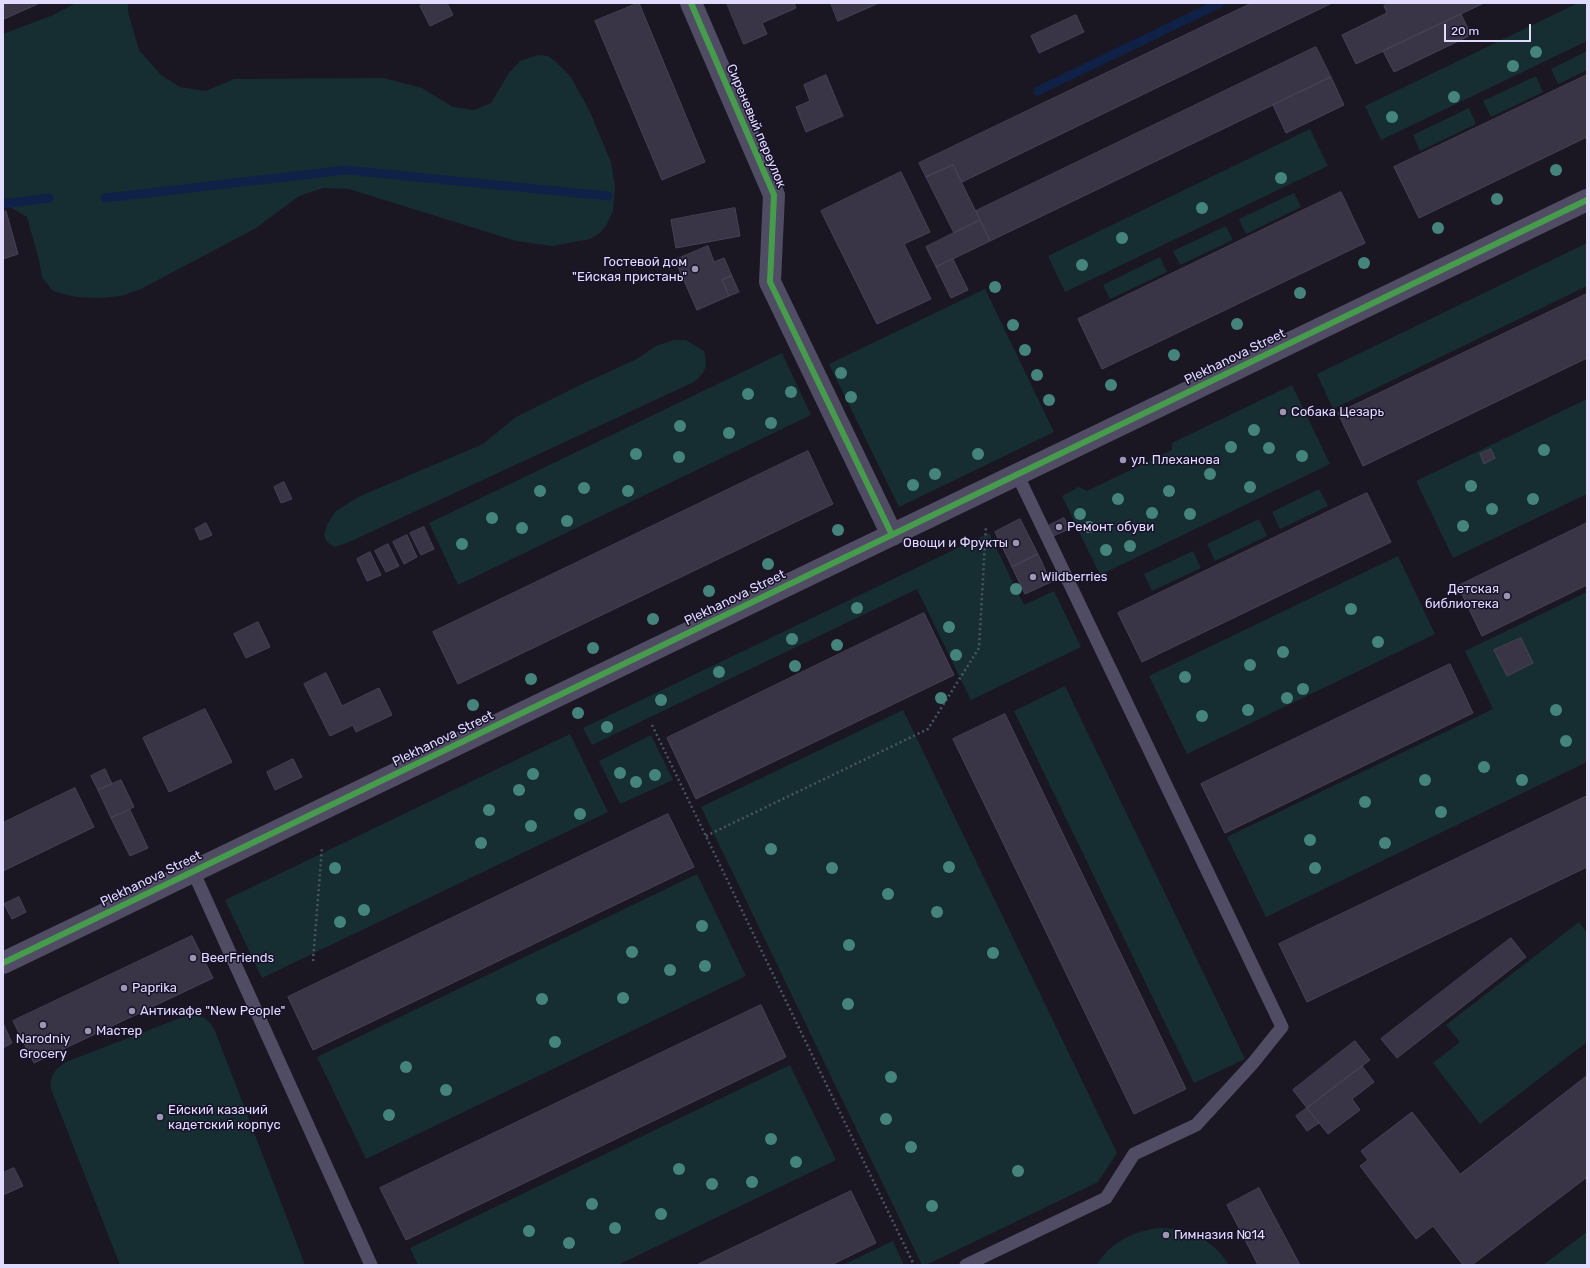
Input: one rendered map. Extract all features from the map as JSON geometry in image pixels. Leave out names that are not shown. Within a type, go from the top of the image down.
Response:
[{"type":"street","name":"Сиреневый переулок","points":[[691,3],[774,195],[770,282],[892,534]]},
{"type":"street","name":"Plekhanova Street","points":[[3,962],[1587,200]]},
{"type":"lane","points":[[966,1265],[1106,1198],[1134,1154],[1196,1125],[1253,1062],[1282,1026],[1018,474]]},
{"type":"lane","points":[[193,871],[371,1265]]},
{"type":"path","points":[[706,836],[928,730],[979,648],[986,526]]},
{"type":"path","points":[[652,725],[914,1265]]},
{"type":"path","points":[[313,961],[322,847]]},
{"type":"green space","points":[[76,3],[128,3],[128,12],[139,50],[161,75],[180,87],[206,91],[234,79],[383,78],[422,88],[453,107],[474,110],[491,103],[509,73],[520,61],[538,55],[548,56],[571,77],[590,112],[611,162],[615,186],[613,211],[606,226],[599,234],[590,239],[552,246],[516,241],[349,189],[323,188],[299,196],[256,228],[141,289],[121,296],[99,298],[76,297],[53,291],[42,277],[39,260],[27,217],[8,206],[3,198],[3,34],[53,15]]},
{"type":"green space","points":[[1578,3],[1587,3],[1587,41],[1381,140],[1365,106]]},
{"type":"green space","points":[[1587,51],[1587,70],[1558,84],[1551,69]]},
{"type":"green space","points":[[1536,76],[1543,92],[1491,117],[1483,101]]},
{"type":"green space","points":[[1469,108],[1476,124],[1420,151],[1413,135]]},
{"type":"green space","points":[[1310,129],[1328,166],[1065,292],[1048,256]]},
{"type":"green space","points":[[1294,193],[1301,207],[1246,234],[1239,219]]},
{"type":"green space","points":[[1226,226],[1233,240],[1180,265],[1173,251]]},
{"type":"green space","points":[[1587,243],[1587,286],[1333,409],[1317,374]]},
{"type":"green space","points":[[1160,257],[1167,272],[1110,299],[1103,285]]},
{"type":"green space","points":[[985,289],[1054,432],[899,507],[829,364]]},
{"type":"green space","points":[[674,340],[686,340],[704,351],[706,365],[701,375],[694,382],[347,543],[334,547],[327,542],[324,535],[327,525],[335,512],[358,497],[483,444],[516,417],[637,359],[656,346]]},
{"type":"green space","points":[[782,353],[811,415],[458,585],[429,523]]},
{"type":"green space","points":[[1292,385],[1330,464],[1100,575],[1062,496],[1079,487],[1087,491],[1172,450],[1172,443]]},
{"type":"green space","points":[[1587,399],[1587,494],[1453,558],[1416,481]]},
{"type":"green space","points":[[1319,489],[1328,506],[1280,529],[1272,512]]},
{"type":"green space","points":[[1259,519],[1267,536],[1215,561],[1207,544]]},
{"type":"green space","points":[[989,533],[1024,605],[1054,591],[1081,647],[971,700],[917,589],[592,745],[583,728]]},
{"type":"green space","points":[[1193,551],[1201,568],[1152,591],[1144,574]]},
{"type":"green space","points":[[1398,556],[1435,634],[1187,754],[1149,676]]},
{"type":"green space","points":[[1587,592],[1587,762],[1266,917],[1227,837],[1493,709],[1465,651]]},
{"type":"green space","points":[[1065,686],[1245,1059],[1194,1083],[1014,711]]},
{"type":"green space","points":[[903,710],[1117,1153],[1098,1182],[926,1265],[922,1265],[701,807]]},
{"type":"green space","points":[[570,734],[608,812],[262,978],[225,900]]},
{"type":"green space","points":[[651,735],[673,780],[620,804],[599,761]]},
{"type":"green space","points":[[697,874],[746,976],[366,1159],[317,1057]]},
{"type":"green space","points":[[1579,922],[1587,933],[1587,1042],[1480,1124],[1433,1063],[1460,1042],[1446,1025]]},
{"type":"green space","name":"Ейский казачий кадетский корпус","points":[[188,1015],[201,1016],[208,1020],[215,1031],[305,1265],[120,1265],[51,1089],[51,1080],[56,1070],[66,1062]]},
{"type":"green space","points":[[790,1065],[836,1160],[618,1265],[418,1265],[410,1248]]},
{"type":"green space","points":[[1158,1228],[1180,1230],[1199,1237],[1215,1248],[1229,1265],[1097,1265],[1108,1250],[1123,1239],[1140,1232]]},
{"type":"green space","points":[[1587,1232],[1587,1265],[1543,1265]]},
{"type":"green space","points":[[893,1241],[904,1265],[843,1265]]},
{"type":"building","points":[[3,3],[40,3],[4,19]]},
{"type":"building","points":[[426,3],[447,3],[453,15],[430,26],[420,6]]},
{"type":"building","points":[[639,3],[705,162],[662,180],[595,21]]},
{"type":"building","points":[[727,3],[794,3],[796,8],[762,23],[767,34],[744,44]]},
{"type":"building","points":[[831,3],[879,3],[838,21]]},
{"type":"building","points":[[1252,3],[1332,3],[962,182],[953,165],[926,177],[919,163]]},
{"type":"building","points":[[1389,3],[1484,3],[1356,64],[1342,35],[1387,13],[1384,6]]},
{"type":"building","points":[[1461,14],[1471,35],[1394,72],[1383,51]]},
{"type":"building","points":[[1076,15],[1084,32],[1039,53],[1031,36]]},
{"type":"building","points":[[1316,47],[1331,77],[990,241],[976,211]]},
{"type":"building","points":[[826,75],[843,116],[806,132],[796,107],[810,101],[804,85]]},
{"type":"building","points":[[1587,75],[1587,137],[1419,218],[1394,167]]},
{"type":"building","points":[[1331,77],[1344,105],[1286,133],[1273,105]]},
{"type":"building","points":[[953,165],[980,220],[954,233],[926,177]]},
{"type":"building","points":[[901,172],[930,232],[904,244],[931,299],[877,324],[821,211]]},
{"type":"building","points":[[1341,192],[1365,243],[1102,369],[1078,319]]},
{"type":"building","points":[[735,208],[740,236],[676,248],[671,220]]},
{"type":"building","points":[[6,211],[18,254],[3,259],[3,212]]},
{"type":"building","points":[[980,220],[990,241],[936,267],[926,247]]},
{"type":"building","points":[[708,246],[714,262],[724,258],[732,276],[722,280],[729,296],[697,310],[675,260]]},
{"type":"building","points":[[953,259],[968,290],[951,298],[936,267]]},
{"type":"building","points":[[732,276],[739,292],[729,296],[722,280]]},
{"type":"building","points":[[1587,294],[1587,358],[1363,466],[1338,413]]},
{"type":"building","points":[[1491,449],[1495,458],[1484,464],[1480,454]]},
{"type":"building","points":[[808,451],[833,504],[458,684],[433,632]]},
{"type":"building","points":[[284,482],[292,499],[281,503],[274,487]]},
{"type":"building","points":[[1367,493],[1391,542],[1142,662],[1118,613]]},
{"type":"building","name":"Ремонт обуви","points":[[1064,518],[1069,529],[1053,536],[1048,526]]},
{"type":"building","name":"Овощи и Фрукты","points":[[1020,519],[1038,554],[1012,567],[995,532]]},
{"type":"building","points":[[206,523],[212,535],[200,540],[195,529]]},
{"type":"building","points":[[1587,523],[1587,585],[1482,636],[1458,586]]},
{"type":"building","points":[[424,527],[434,549],[421,555],[410,533]]},
{"type":"building","points":[[407,535],[417,557],[404,564],[393,542]]},
{"type":"building","points":[[388,544],[399,566],[386,572],[375,551]]},
{"type":"building","points":[[370,552],[381,575],[367,581],[357,559]]},
{"type":"building","points":[[1038,554],[1051,582],[1025,594],[1012,567]]},
{"type":"building","points":[[924,613],[954,675],[696,799],[667,738]]},
{"type":"building","points":[[258,622],[270,647],[246,658],[234,634]]},
{"type":"building","points":[[1521,638],[1533,663],[1507,676],[1494,650]]},
{"type":"building","points":[[1450,664],[1473,713],[1225,833],[1201,784]]},
{"type":"building","points":[[326,673],[342,706],[379,688],[392,715],[356,732],[353,725],[330,736],[304,684]]},
{"type":"building","points":[[205,709],[232,762],[169,792],[143,738]]},
{"type":"building","points":[[1005,714],[1186,1089],[1134,1114],[953,739]]},
{"type":"building","points":[[293,759],[302,777],[275,790],[267,772]]},
{"type":"building","points":[[105,769],[112,784],[98,790],[91,776]]},
{"type":"building","points":[[121,780],[134,807],[111,818],[98,790]]},
{"type":"building","points":[[75,788],[94,827],[3,871],[3,823]]},
{"type":"building","points":[[1587,796],[1587,867],[1307,1002],[1279,944]]},
{"type":"building","points":[[130,810],[148,848],[130,856],[111,818]]},
{"type":"building","points":[[668,814],[694,867],[313,1050],[288,997]]},
{"type":"building","points":[[19,897],[26,912],[12,919],[4,904]]},
{"type":"building","points":[[192,936],[213,978],[34,1063],[13,1021]]},
{"type":"building","points":[[1511,938],[1526,957],[1397,1058],[1381,1039]]},
{"type":"building","points":[[761,1005],[786,1057],[406,1240],[380,1188]]},
{"type":"building","points":[[4,1025],[12,1043],[3,1048],[3,1026]]},
{"type":"building","points":[[1355,1041],[1370,1060],[1307,1108],[1293,1090]]},
{"type":"building","points":[[1362,1066],[1374,1082],[1352,1099],[1360,1110],[1328,1134],[1307,1108]]},
{"type":"building","points":[[1587,1076],[1587,1177],[1472,1265],[1463,1265],[1433,1226],[1416,1239],[1360,1166],[1368,1160],[1361,1151],[1412,1112],[1460,1174]]},
{"type":"building","points":[[1307,1108],[1319,1123],[1307,1131],[1296,1116]]},
{"type":"building","points":[[14,1168],[23,1186],[3,1195],[3,1173]]},
{"type":"building","points":[[1259,1188],[1300,1265],[1258,1265],[1227,1205]]},
{"type":"building","points":[[851,1191],[876,1243],[831,1265],[697,1265]]},
{"type":"waterway","points":[[1038,91],[1220,3]]},
{"type":"waterway","points":[[105,198],[346,170],[608,196]]},
{"type":"waterway","points":[[3,204],[49,198]]},
{"type":"cycle path","points":[[691,3],[774,195],[770,282],[892,535]]},
{"type":"cycle path","points":[[3,963],[1587,200]]},
{"type":"place","name":"Гостевой дом \"Ейская пристань\"","points":[[695,269]]},
{"type":"place","name":"Собака Цезарь","points":[[1283,412]]},
{"type":"place","name":"ул. Плеханова","points":[[1123,460]]},
{"type":"place","name":"Ремонт обуви","points":[[1059,527]]},
{"type":"place","name":"Овощи и Фрукты","points":[[1016,543]]},
{"type":"place","name":"Wildberries","points":[[1033,577]]},
{"type":"place","name":"Детская библиотека","points":[[1507,596]]},
{"type":"place","name":"BeerFriends","points":[[193,958]]},
{"type":"place","name":"Paprika","points":[[124,988]]},
{"type":"place","name":"Антикафе \"New People\"","points":[[132,1011]]},
{"type":"place","name":"Narodniy Grocery","points":[[43,1025]]},
{"type":"place","name":"Мастер","points":[[88,1031]]},
{"type":"place","name":"Ейский казачий кадетский корпус","points":[[160,1117]]},
{"type":"place","name":"Гимназия №14","points":[[1166,1235]]}]
